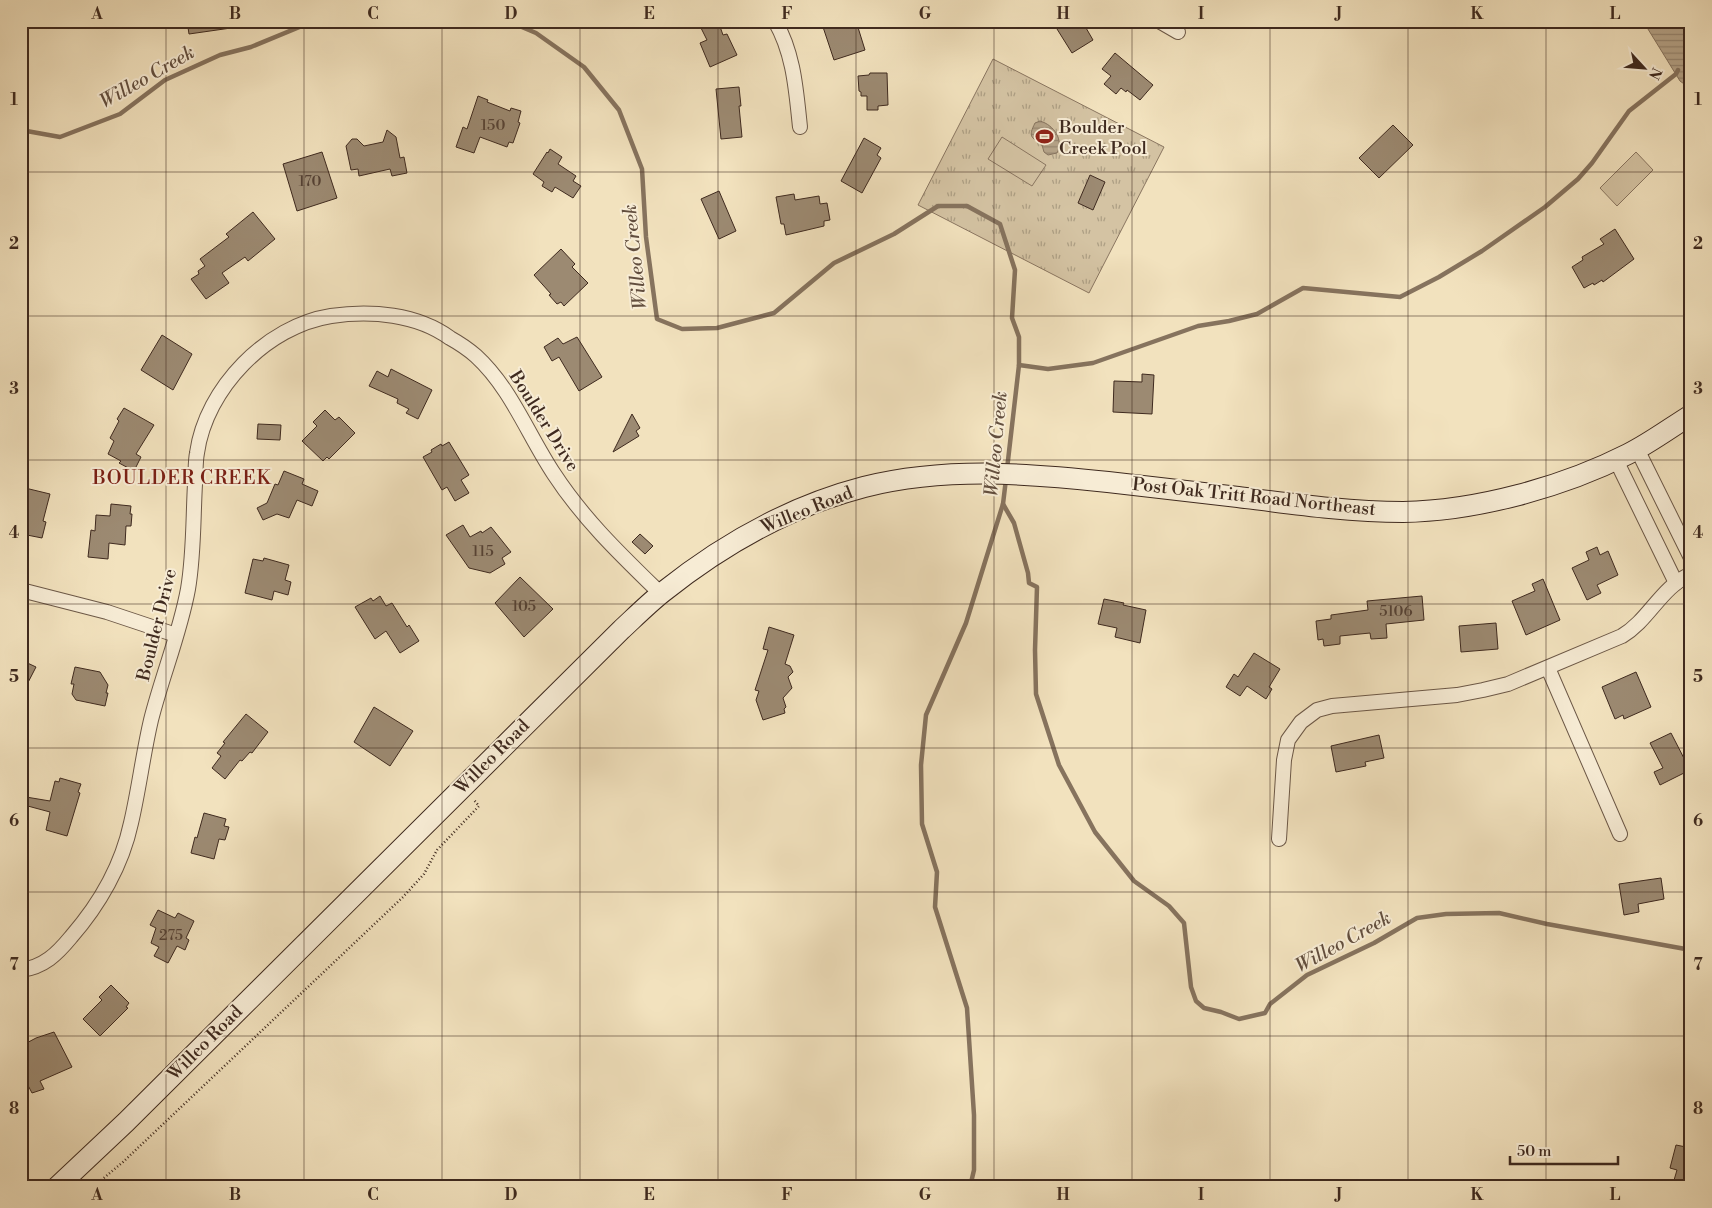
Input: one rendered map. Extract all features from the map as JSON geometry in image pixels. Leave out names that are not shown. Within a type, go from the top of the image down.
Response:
[{"type":"street","points":[[775,21],[787,45],[791,59],[800,127]]},
{"type":"street","points":[[1159,21],[1178,32]]},
{"type":"street","name":"Boulder Drive","points":[[21,970],[43,964],[54,957],[85,920],[109,882],[122,854],[131,826],[151,722],[186,602],[191,572],[197,452],[204,427],[215,401],[238,368],[269,341],[306,323],[325,317],[349,313],[381,314],[415,321],[447,335],[476,356],[502,387],[554,474],[579,509],[610,544],[661,594]]},
{"type":"street","name":"Post Oak Tritt Road Northeast","points":[[1008,473],[1047,475],[1318,507],[1404,512],[1451,508],[1493,501],[1545,487],[1616,460],[1691,415]]},
{"type":"street","points":[[1637,449],[1691,558]]},
{"type":"street","points":[[1616,460],[1676,583]]},
{"type":"street","name":"Willeo Road","points":[[57,1187],[126,1122],[621,630],[661,594],[693,569],[733,543],[775,521],[818,502],[863,487],[930,476],[1008,473]]},
{"type":"street","points":[[1279,839],[1284,760],[1288,740],[1301,722],[1317,710],[1349,704],[1457,696],[1508,684],[1633,630],[1676,583],[1691,574]]},
{"type":"street","points":[[21,590],[107,612],[176,636]]},
{"type":"street","points":[[1548,668],[1620,834]]},
{"type":"path","points":[[93,1187],[123,1162],[424,874],[437,850],[479,806],[462,787]]},
{"type":"green space","points":[[993,59],[1164,147],[1089,293],[918,205]]},
{"type":"green space","points":[[1002,137],[1046,165],[1032,186],[988,159]]},
{"type":"green space","points":[[1636,152],[1653,170],[1617,206],[1600,188]]},
{"type":"shaded area","points":[[1643,21],[1691,21],[1691,89],[1680,81]]},
{"type":"shaded area","name":"Boulder Creek Pool","points":[[1040,121],[1050,126],[1056,134],[1059,143],[1057,153],[1048,155],[1044,152],[1042,145],[1032,136],[1035,123]]},
{"type":"building","points":[[187,21],[231,21],[231,28],[189,34]]},
{"type":"building","points":[[718,21],[723,35],[727,34],[737,55],[710,67],[700,43],[707,40],[701,28]]},
{"type":"building","points":[[821,21],[856,21],[865,50],[834,60]]},
{"type":"building","points":[[1052,21],[1082,21],[1093,40],[1072,53]]},
{"type":"building","points":[[1115,53],[1153,85],[1140,100],[1127,90],[1126,92],[1121,88],[1116,94],[1104,84],[1111,76],[1102,69]]},
{"type":"building","points":[[870,73],[887,73],[888,105],[878,106],[878,110],[867,110],[867,96],[861,96],[859,91],[858,76],[869,75]]},
{"type":"building","points":[[739,87],[742,137],[721,139],[716,89]]},
{"type":"building","points":[[478,96],[488,100],[487,102],[510,111],[511,108],[521,111],[518,122],[520,123],[513,143],[509,142],[507,147],[480,137],[474,153],[456,147],[463,127],[467,129]]},
{"type":"building","points":[[1393,125],[1413,145],[1379,178],[1359,158]]},
{"type":"building","points":[[387,130],[396,137],[400,158],[404,157],[407,173],[392,176],[390,169],[359,176],[358,169],[351,170],[346,146],[352,139],[357,139],[364,146],[383,142]]},
{"type":"building","points":[[864,138],[881,148],[877,155],[881,158],[862,193],[841,181]]},
{"type":"building","points":[[550,149],[562,157],[558,164],[576,176],[573,181],[581,186],[573,198],[555,187],[552,192],[542,186],[544,182],[533,174]]},
{"type":"building","points":[[322,152],[337,198],[297,211],[283,164]]},
{"type":"building","points":[[1090,175],[1105,182],[1093,210],[1078,203]]},
{"type":"building","points":[[719,191],[736,231],[719,239],[701,199]]},
{"type":"building","points":[[794,194],[795,200],[819,196],[820,204],[827,203],[830,220],[824,221],[824,226],[786,235],[784,224],[781,224],[776,197]]},
{"type":"building","points":[[253,212],[275,239],[248,261],[245,257],[222,273],[229,283],[206,299],[191,279],[199,274],[198,271],[205,266],[200,259],[229,237],[226,234]]},
{"type":"building","points":[[1615,229],[1634,259],[1603,282],[1602,280],[1584,288],[1572,267],[1583,260],[1582,257],[1604,244],[1600,239]]},
{"type":"building","points":[[561,249],[575,264],[572,267],[588,283],[564,306],[561,302],[557,304],[549,295],[551,294],[534,275]]},
{"type":"building","points":[[162,335],[192,354],[173,390],[141,370]]},
{"type":"building","points":[[577,337],[602,377],[579,391],[559,357],[552,361],[544,347],[558,338],[563,344]]},
{"type":"building","points":[[391,369],[432,390],[418,419],[406,413],[409,409],[397,403],[398,399],[369,386],[377,371],[388,377]]},
{"type":"building","points":[[1142,374],[1154,375],[1152,414],[1113,412],[1114,381],[1142,382]]},
{"type":"building","points":[[124,408],[154,425],[136,454],[141,457],[134,471],[119,463],[121,461],[108,454],[114,441],[110,438],[119,421],[117,419]]},
{"type":"building","points":[[325,410],[335,420],[339,417],[355,433],[329,459],[327,457],[323,461],[302,441],[317,426],[313,422]]},
{"type":"building","points":[[632,414],[640,428],[636,431],[639,436],[613,452]]},
{"type":"building","points":[[258,424],[281,425],[280,440],[257,439]]},
{"type":"building","points":[[449,442],[469,475],[461,480],[469,493],[455,501],[447,487],[442,490],[423,457],[441,444],[442,446]]},
{"type":"building","points":[[284,471],[304,479],[302,484],[318,491],[312,506],[297,500],[289,518],[277,514],[263,520],[257,508],[267,503],[275,484],[278,485]]},
{"type":"building","points":[[21,487],[50,494],[43,521],[46,522],[42,538],[22,534],[27,515],[21,514]]},
{"type":"building","points":[[111,504],[131,506],[131,526],[126,526],[125,545],[109,543],[108,559],[88,557],[91,530],[95,531],[96,515],[110,516]]},
{"type":"building","points":[[463,525],[470,537],[481,531],[482,533],[491,527],[511,552],[502,558],[505,564],[490,573],[469,568],[446,535]]},
{"type":"building","points":[[640,534],[653,546],[645,554],[632,542]]},
{"type":"building","points":[[1597,547],[1600,555],[1608,551],[1618,575],[1597,585],[1601,593],[1587,600],[1572,568],[1589,560],[1586,552]]},
{"type":"building","points":[[264,558],[289,565],[285,580],[291,582],[288,595],[274,591],[272,600],[245,593],[253,559],[263,561]]},
{"type":"building","points":[[520,577],[553,609],[524,637],[495,603]]},
{"type":"building","points":[[1543,579],[1560,620],[1526,635],[1512,601],[1535,591],[1532,584]]},
{"type":"building","points":[[380,596],[386,606],[392,603],[407,627],[409,625],[419,641],[400,653],[386,631],[375,639],[355,607],[371,598],[373,601]]},
{"type":"building","points":[[1422,596],[1424,620],[1386,624],[1387,638],[1371,639],[1370,633],[1340,636],[1340,644],[1324,646],[1323,639],[1318,640],[1316,621],[1331,619],[1331,615],[1368,610],[1367,601]]},
{"type":"building","points":[[1104,599],[1146,610],[1140,643],[1115,637],[1117,628],[1098,624]]},
{"type":"building","points":[[1496,623],[1498,649],[1461,652],[1459,626]]},
{"type":"building","points":[[769,627],[794,635],[785,664],[790,666],[793,672],[788,677],[792,688],[783,698],[786,707],[784,709],[785,713],[763,720],[756,700],[759,691],[755,690],[768,650],[763,649]]},
{"type":"building","points":[[1254,653],[1280,669],[1269,687],[1272,689],[1266,699],[1247,686],[1240,696],[1226,687],[1234,674],[1238,677]]},
{"type":"building","points":[[21,660],[36,667],[21,696]]},
{"type":"building","points":[[75,667],[100,672],[108,685],[105,706],[76,700],[72,694],[74,684],[71,684]]},
{"type":"building","points":[[1636,672],[1651,707],[1624,719],[1623,715],[1615,719],[1602,687]]},
{"type":"building","points":[[374,707],[413,731],[390,766],[354,742]]},
{"type":"building","points":[[246,714],[268,732],[252,753],[250,752],[242,761],[240,760],[225,779],[212,768],[221,756],[217,753],[225,743],[223,742]]},
{"type":"building","points":[[1671,733],[1690,770],[1660,785],[1654,772],[1663,768],[1650,743]]},
{"type":"building","points":[[1379,735],[1384,758],[1365,762],[1366,766],[1336,772],[1331,746]]},
{"type":"building","points":[[60,778],[81,784],[67,836],[46,830],[50,812],[24,805],[26,797],[50,801],[55,781],[59,782]]},
{"type":"building","points":[[204,813],[226,819],[224,826],[229,827],[225,840],[219,839],[214,859],[191,853]]},
{"type":"building","points":[[1661,878],[1664,899],[1638,904],[1639,912],[1624,915],[1619,884]]},
{"type":"building","points":[[158,910],[175,918],[178,913],[194,921],[186,938],[189,940],[185,950],[177,946],[168,963],[154,956],[159,947],[151,943],[156,928],[150,925]]},
{"type":"building","points":[[111,985],[129,1003],[126,1007],[128,1008],[100,1036],[83,1019],[102,1000],[99,997]]},
{"type":"building","points":[[54,1032],[72,1067],[40,1081],[44,1089],[32,1093],[21,1072],[21,1046],[36,1038]]},
{"type":"building","points":[[1676,1145],[1691,1148],[1691,1187],[1672,1187],[1677,1170],[1670,1168]]},
{"type":"waterway","name":"Willeo Creek","points":[[21,130],[60,137],[120,114],[165,80],[220,55],[251,47],[314,21]]},
{"type":"waterway","name":"Willeo Creek","points":[[508,21],[536,33],[584,67],[619,110],[642,169],[646,237],[657,319],[682,329],[717,328],[774,313],[834,263],[894,234],[938,206],[967,206],[1000,224],[1015,270],[1012,318],[1019,337],[1019,365],[1007,469]]},
{"type":"waterway","points":[[1019,365],[1048,369],[1093,363],[1198,326],[1257,314],[1303,288],[1400,297],[1439,277],[1482,251],[1545,207],[1578,179],[1592,163],[1629,111],[1676,74],[1678,70]]},
{"type":"waterway","name":"Willeo Creek","points":[[1006,479],[1003,504],[1014,523],[1029,583],[1037,587],[1036,694],[1059,765],[1095,832],[1134,881],[1169,906],[1184,923],[1191,987],[1196,1001],[1204,1008],[1239,1019],[1265,1013],[1270,1004],[1307,975],[1374,943],[1417,918],[1446,914],[1499,913],[1547,924],[1691,950]]},
{"type":"waterway","points":[[970,1187],[974,1170],[974,1115],[967,1008],[935,907],[937,872],[922,824],[921,765],[926,715],[966,623],[1003,504]]},
{"type":"place","name":"Boulder Creek Pool","points":[[1045,137]]},
{"type":"district","name":"BOULDER CREEK","points":[[182,478]]}]
